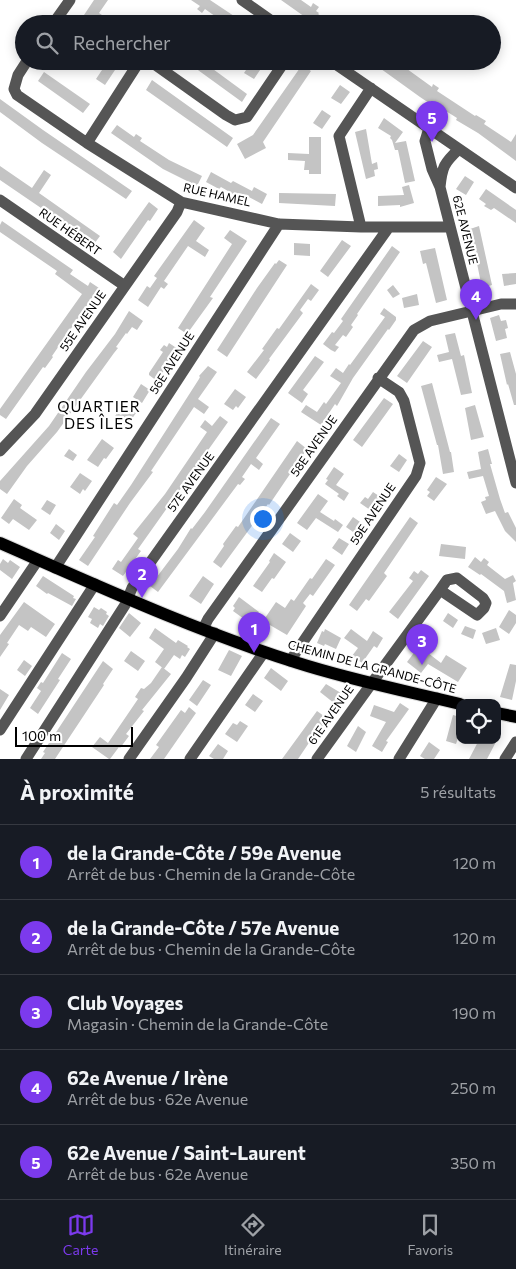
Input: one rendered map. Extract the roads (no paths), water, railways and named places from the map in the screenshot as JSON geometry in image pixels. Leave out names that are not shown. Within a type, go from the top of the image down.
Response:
[{"type":"main road","name":"CHEMIN DE LA GRANDE-CÔTE","points":[[0,543],[55,568],[264,652],[290,661],[456,703]]},
{"type":"main road","points":[[501,714],[516,717]]},
{"type":"street","points":[[59,15],[70,0]]},
{"type":"street","points":[[242,0],[263,15]]},
{"type":"street","name":"RUE HAMEL","points":[[21,70],[14,89],[17,95],[87,143],[181,202],[279,224],[450,228]]},
{"type":"street","points":[[87,143],[134,70]]},
{"type":"street","points":[[163,70],[235,120],[247,117],[279,70]]},
{"type":"street","points":[[344,70],[516,188]]},
{"type":"street","points":[[361,227],[339,136],[371,88]]},
{"type":"street","name":"62E AVENUE","points":[[429,128],[425,141],[432,169],[440,187],[516,483]]},
{"type":"street","name":"62E AVENUE","points":[[440,187],[442,169],[460,149]]},
{"type":"street","name":"RUE HÉBERT","points":[[0,200],[125,286]]},
{"type":"street","name":"55E AVENUE","points":[[0,451],[35,414],[177,212],[181,202]]},
{"type":"street","name":"56E AVENUE","points":[[55,568],[279,224]]},
{"type":"street","name":"57E AVENUE","points":[[26,759],[128,598],[133,586],[389,227]]},
{"type":"street","name":"58E AVENUE","points":[[129,759],[186,678],[209,631],[208,619],[414,330],[430,321],[472,310],[501,304],[516,304]]},
{"type":"street","name":"59E AVENUE","points":[[290,661],[416,476],[420,463],[404,401],[399,392],[378,378]]},
{"type":"street","points":[[0,616],[38,560]]},
{"type":"street","points":[[0,730],[95,584]]},
{"type":"street","name":"61E AVENUE","points":[[317,759],[440,590]]},
{"type":"street","points":[[190,759],[264,652]]},
{"type":"street","points":[[399,759],[437,698]]},
{"type":"street","points":[[505,759],[516,742]]},
{"type":"place","name":"62e Avenue / Saint-Laurent","points":[[432,142]]},
{"type":"place","name":"62e Avenue / Irène","points":[[476,320]]},
{"type":"place","name":"de la Grande-Côte / 57e Avenue","points":[[142,598]]},
{"type":"place","name":"de la Grande-Côte / 59e Avenue","points":[[254,653]]},
{"type":"place","name":"Club Voyages","points":[[422,665]]},
{"type":"district","name":"QUARTIER DES ÎLES","points":[[99,416]]}]
